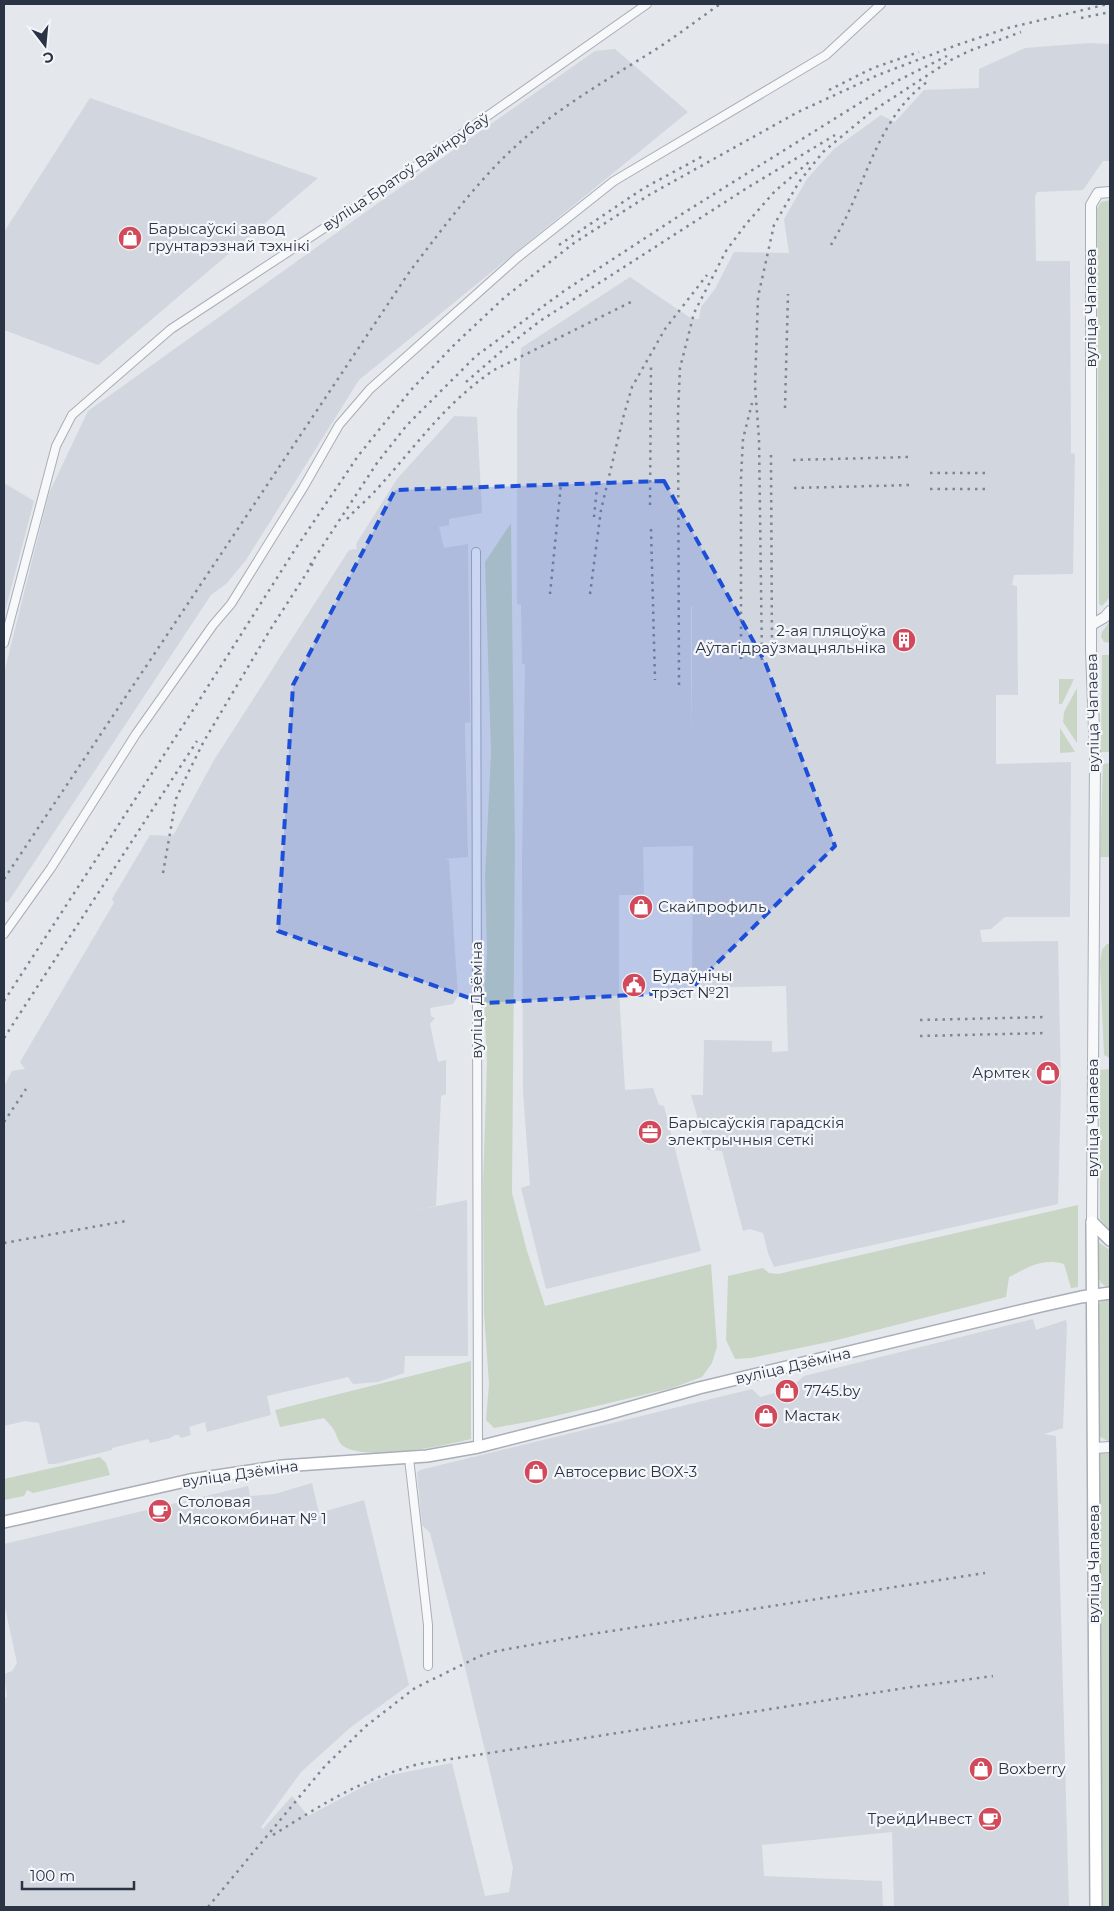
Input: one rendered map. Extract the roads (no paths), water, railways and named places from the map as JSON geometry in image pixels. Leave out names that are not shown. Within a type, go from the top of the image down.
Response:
[{"type":"main road","points":[[1092,1222],[1110,1240]]},
{"type":"main road","name":"вуліца Чапаева","points":[[1092,1222],[1096,1907]]},
{"type":"main road","name":"вуліца Дзёміна","points":[[4,1522],[190,1480],[282,1466],[409,1458],[478,1447],[718,1383],[1041,1306],[1110,1293]]},
{"type":"street","name":"вуліца Братоў Вайнрубаў","points":[[4,643],[56,446],[72,415],[171,328],[382,190],[647,4]]},
{"type":"street","points":[[4,934],[51,868],[136,734],[213,625],[231,604],[303,488],[339,425],[370,389],[517,258],[614,181],[826,55],[881,4]]},
{"type":"street","name":"вуліца Чапаева","points":[[1092,1222],[1095,758],[1092,650],[1091,205],[1098,193],[1110,192]]},
{"type":"street","name":"вуліца Дзёміна","points":[[476,552],[478,1447]]},
{"type":"street","points":[[1093,624],[1106,617],[1110,612]]},
{"type":"street","points":[[1094,1448],[1110,1447]]},
{"type":"street","points":[[409,1458],[428,1625],[428,1666]]},
{"type":"railway","points":[[4,879],[410,271],[467,198],[498,163],[547,120],[658,48],[720,4]]},
{"type":"railway","points":[[4,1001],[296,548],[358,456],[411,390],[455,344],[505,297],[574,243],[649,195],[798,112],[878,75],[957,45],[1008,28],[1108,4]]},
{"type":"railway","points":[[1081,18],[1110,12]]},
{"type":"railway","points":[[762,660],[759,439],[755,386],[758,297],[774,225],[799,182],[823,152],[871,112],[951,60],[969,51],[1021,32]]},
{"type":"railway","points":[[829,90],[873,68],[919,52]]},
{"type":"railway","points":[[310,565],[377,463],[407,425],[476,356],[564,291],[682,214],[887,86],[947,56]]},
{"type":"railway","points":[[831,245],[889,124],[912,94],[927,82]]},
{"type":"railway","points":[[466,382],[540,321],[747,188],[835,135]]},
{"type":"railway","points":[[559,245],[644,188],[703,156]]},
{"type":"railway","points":[[679,685],[678,414],[680,368],[694,313],[726,251],[746,224],[775,191],[809,162]]},
{"type":"railway","points":[[590,594],[601,510],[632,387],[665,329],[707,275]]},
{"type":"railway","points":[[785,408],[788,294]]},
{"type":"railway","points":[[347,519],[377,489],[446,411],[476,383],[494,370],[631,302]]},
{"type":"railway","points":[[650,505],[651,365]]},
{"type":"railway","points":[[741,659],[741,478],[743,439],[752,403]]},
{"type":"railway","points":[[771,455],[772,654]]},
{"type":"railway","points":[[793,460],[910,457]]},
{"type":"railway","points":[[930,473],[986,473]]},
{"type":"railway","points":[[550,594],[561,484]]},
{"type":"railway","points":[[794,488],[911,485]]},
{"type":"railway","points":[[594,517],[597,487]]},
{"type":"railway","points":[[930,489],[986,489]]},
{"type":"railway","points":[[651,529],[655,680]]},
{"type":"railway","points":[[163,873],[176,799],[188,773],[204,741],[270,630],[315,560]]},
{"type":"railway","points":[[4,1038],[197,741]]},
{"type":"railway","points":[[920,1020],[1047,1017]]},
{"type":"railway","points":[[920,1036],[1047,1033]]},
{"type":"railway","points":[[4,1122],[26,1089]]},
{"type":"railway","points":[[4,1243],[126,1221]]},
{"type":"railway","points":[[208,1907],[325,1766],[366,1726],[415,1688],[480,1656],[497,1651],[592,1634],[985,1573]]},
{"type":"railway","points":[[273,1835],[360,1785],[419,1764],[993,1676]]},
{"type":"place","name":"Барысаўскі завод грунтарэзнай тэхнікі","points":[[130,238]]},
{"type":"place","name":"2-ая пляцоўка Аўтагідраўзмацняльніка","points":[[904,640]]},
{"type":"place","name":"Скайпрофиль","points":[[641,907]]},
{"type":"place","name":"Будаўнічы трэст №21","points":[[634,985]]},
{"type":"place","name":"Армтек","points":[[1048,1073]]},
{"type":"place","name":"Барысаўскія гарадскія электрычныя сеткі","points":[[650,1132]]},
{"type":"place","name":"7745.by","points":[[787,1391]]},
{"type":"place","name":"Мастак","points":[[766,1416]]},
{"type":"place","name":"Автосервис BOX-3","points":[[536,1472]]},
{"type":"place","name":"Столовая Мясокомбинат № 1","points":[[160,1511]]},
{"type":"place","name":"Boxberry","points":[[981,1769]]},
{"type":"place","name":"ТрейдИнвест","points":[[990,1819]]}]
